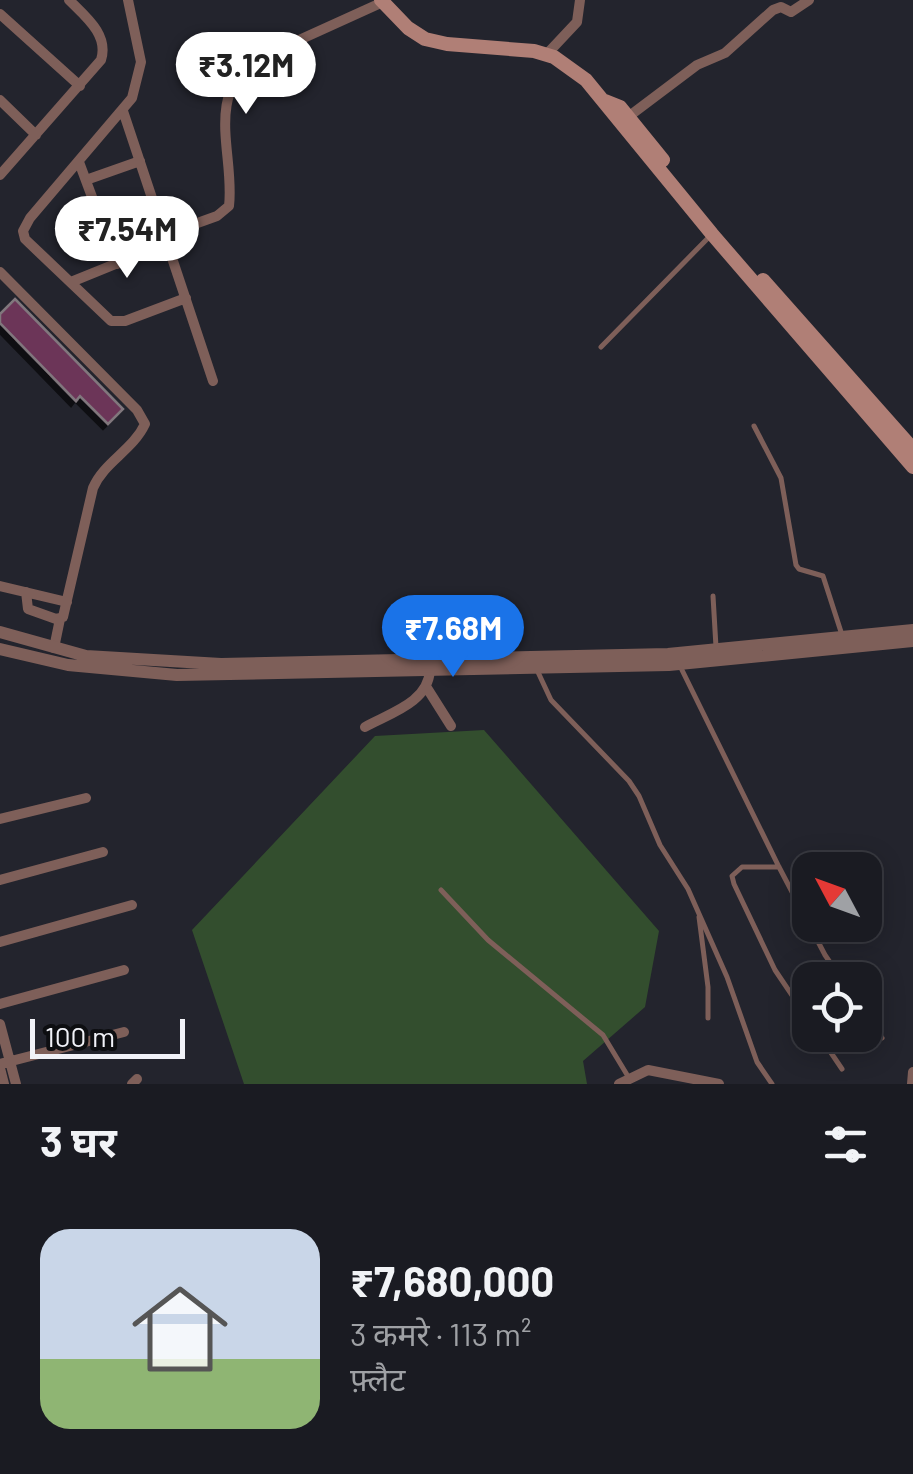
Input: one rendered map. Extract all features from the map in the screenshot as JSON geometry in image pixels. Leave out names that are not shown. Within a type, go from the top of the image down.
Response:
[{"type":"main road","points":[[382,1],[408,28],[436,42],[516,48],[546,54],[574,69],[913,467]]},
{"type":"main road","points":[[605,101],[620,107],[731,244],[913,449]]},
{"type":"street","points":[[0,174],[101,60],[104,50],[100,36],[69,0]]},
{"type":"street","points":[[128,0],[142,62],[139,80],[123,111],[30,218],[23,232],[106,317],[116,322],[186,298]]},
{"type":"street","points":[[546,54],[577,22],[580,0]]},
{"type":"street","points":[[628,117],[697,65],[725,53],[775,4],[791,12],[809,0]]},
{"type":"street","points":[[71,282],[217,216],[228,206],[224,133],[229,93],[241,70],[253,60],[382,1]]},
{"type":"street","points":[[0,14],[80,86]]},
{"type":"street","points":[[0,100],[36,135]]},
{"type":"street","points":[[123,111],[213,381]]},
{"type":"street","points":[[86,180],[140,161]]},
{"type":"street","points":[[80,162],[117,264]]},
{"type":"street","points":[[0,272],[144,418],[145,424],[102,471],[93,488],[54,648]]},
{"type":"street","points":[[0,586],[67,602]]},
{"type":"street","points":[[26,592],[28,609],[60,619]]},
{"type":"street","points":[[0,649],[68,665],[178,675],[536,668],[679,664],[716,655],[913,630]]},
{"type":"street","points":[[0,632],[54,648],[110,658],[221,664],[716,655],[913,641]]},
{"type":"street","points":[[364,726],[415,699],[427,688],[430,670]]},
{"type":"street","points":[[427,688],[451,726]]},
{"type":"street","points":[[0,819],[86,798]]},
{"type":"street","points":[[0,880],[104,852]]},
{"type":"street","points":[[0,942],[132,905]]},
{"type":"street","points":[[0,1004],[124,970]]},
{"type":"street","points":[[0,1024],[4,1084]]},
{"type":"street","points":[[3,1064],[124,1032]]},
{"type":"street","points":[[3,1064],[16,1084]]},
{"type":"street","points":[[624,1081],[638,1072],[657,1070],[719,1084]]},
{"type":"street","points":[[912,1084],[913,1072]]},
{"type":"lane","points":[[601,346],[712,234]]},
{"type":"lane","points":[[754,426],[781,478],[796,565],[804,572],[817,573],[826,582],[843,638]]},
{"type":"lane","points":[[713,596],[716,655]]},
{"type":"lane","points":[[679,664],[830,962]]},
{"type":"lane","points":[[536,668],[551,700],[635,789],[660,845],[683,881],[727,977],[757,1062],[772,1084]]},
{"type":"lane","points":[[779,867],[742,867],[732,876],[775,970],[792,995]]},
{"type":"lane","points":[[441,890],[488,940],[603,1035],[624,1081]]},
{"type":"lane","points":[[699,916],[708,1018]]},
{"type":"lane","points":[[830,1052],[842,1069]]},
{"type":"green space","points":[[484,730],[659,931],[645,1007],[583,1061],[587,1084],[244,1084],[192,930],[375,736]]},
{"type":"building","points":[[15,299],[123,409],[108,424],[80,396],[76,401],[0,323],[0,314]]}]
